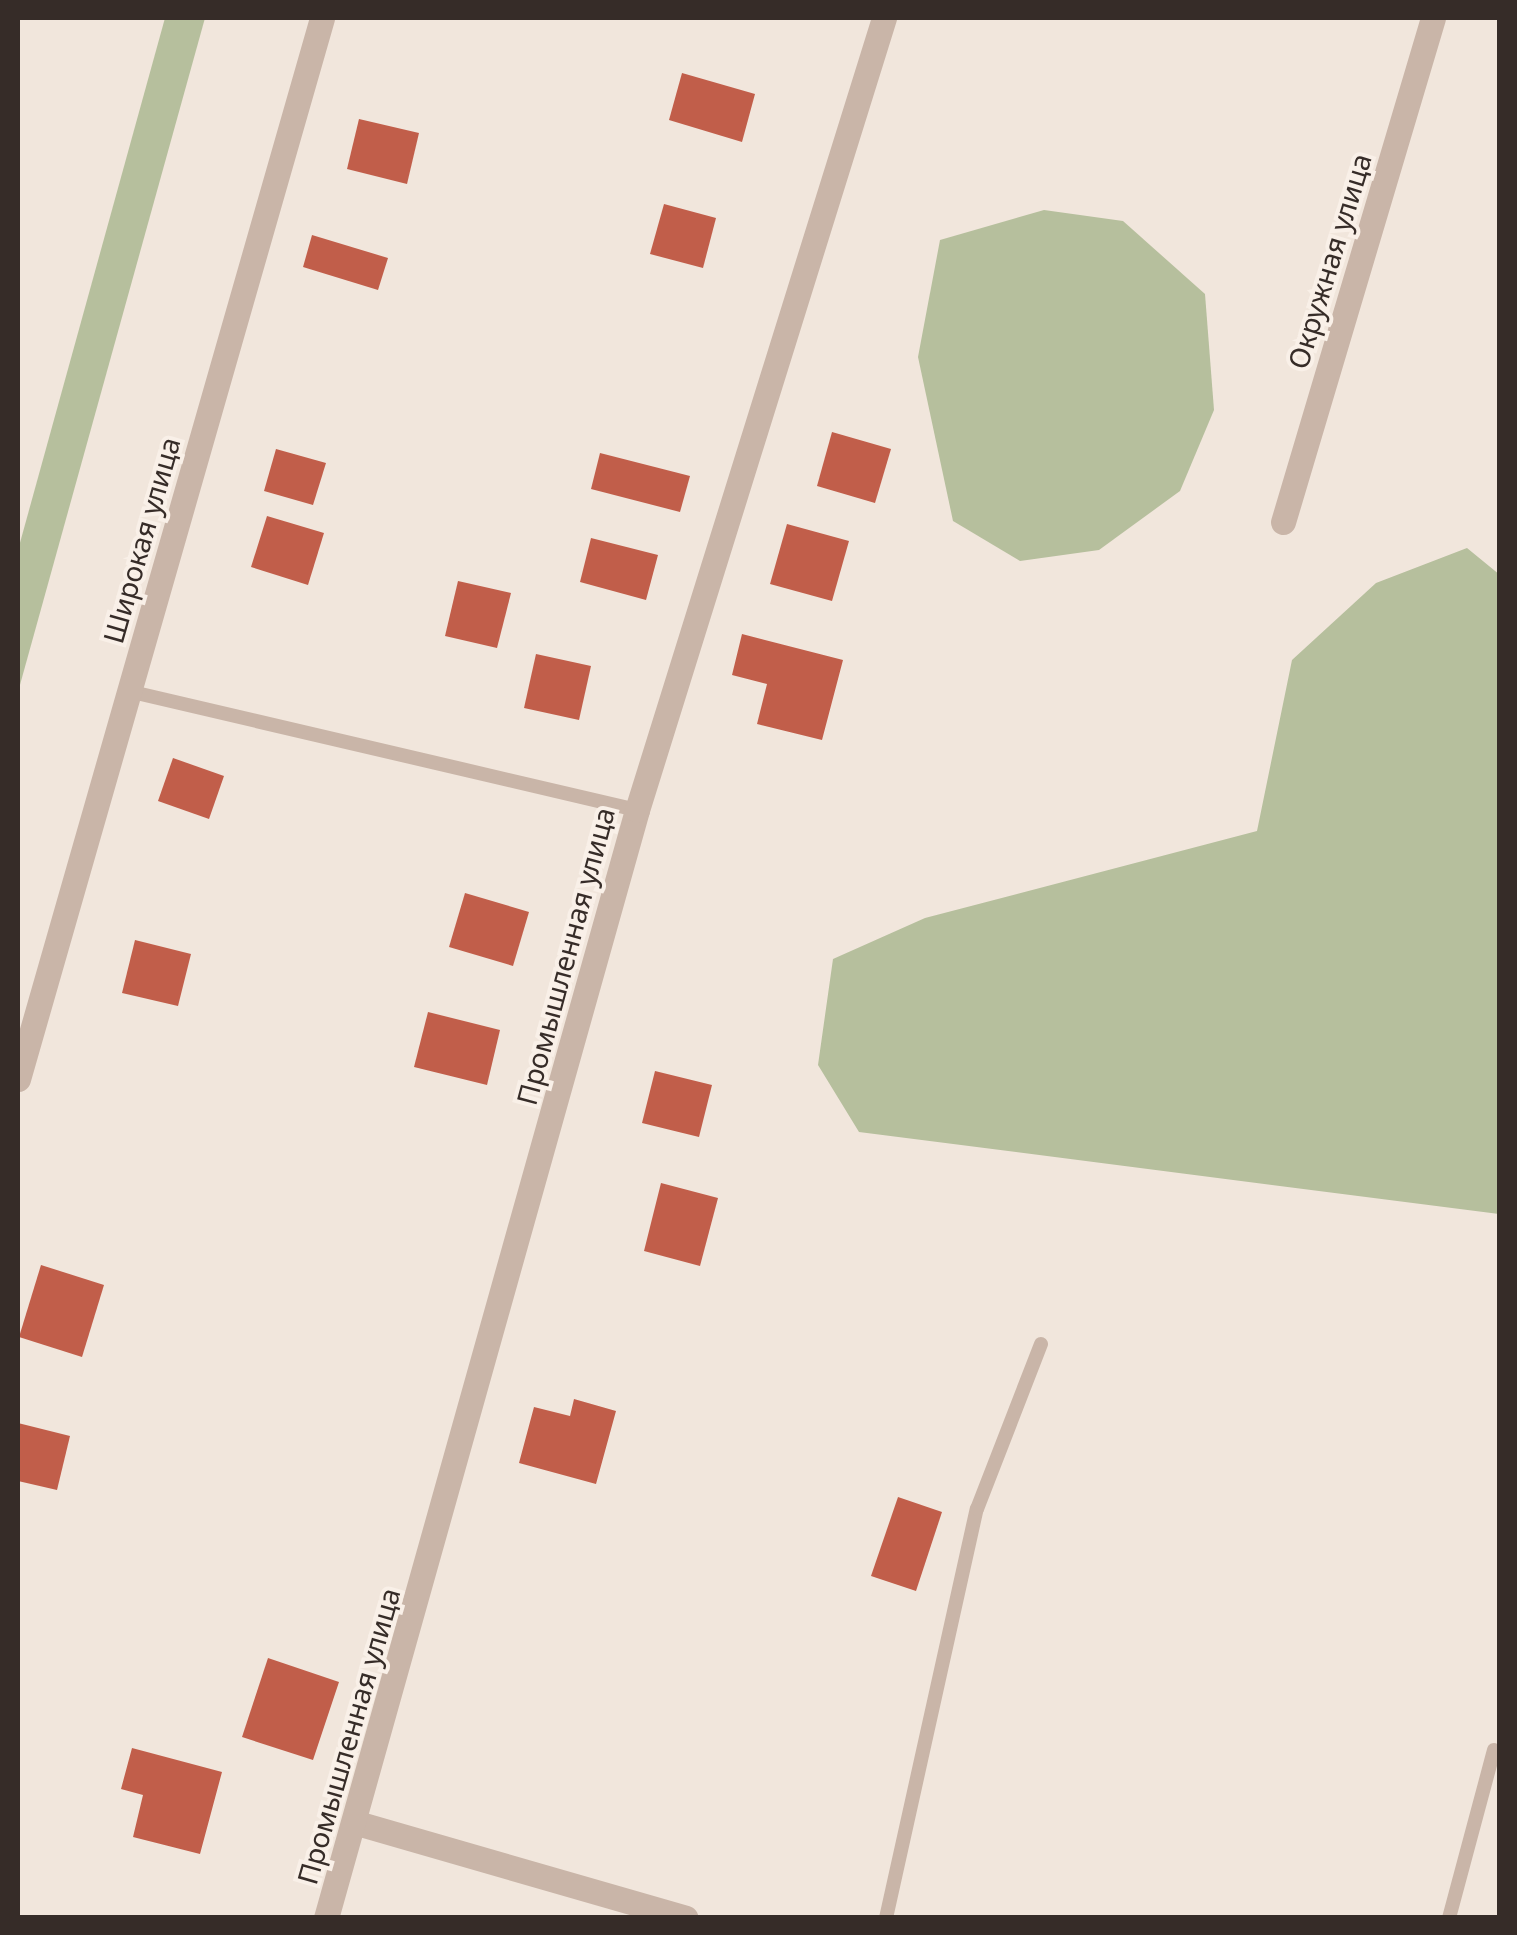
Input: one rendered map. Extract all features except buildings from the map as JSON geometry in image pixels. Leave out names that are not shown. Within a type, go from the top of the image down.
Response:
[{"type":"street","name":"Широкая улица","points":[[18,1079],[322,18]]},
{"type":"street","name":"Промышленная улица","points":[[326,1918],[357,1823],[637,810],[884,18]]},
{"type":"street","name":"Окружная улица","points":[[1283,522],[1432,18]]},
{"type":"street","points":[[357,1823],[686,1918]]},
{"type":"lane","points":[[128,691],[637,810]]},
{"type":"lane","points":[[886,1918],[977,1509],[1041,1344]]},
{"type":"lane","points":[[1449,1918],[1494,1750]]},
{"type":"green space","points":[[165,18],[205,18],[18,692],[18,550]]},
{"type":"green space","points":[[1044,210],[1123,221],[1205,294],[1214,410],[1180,491],[1099,550],[1020,561],[953,521],[918,357],[940,240]]},
{"type":"green space","points":[[1467,548],[1500,575],[1499,1214],[859,1132],[818,1065],[833,959],[925,918],[1257,831],[1292,660],[1376,583]]}]
